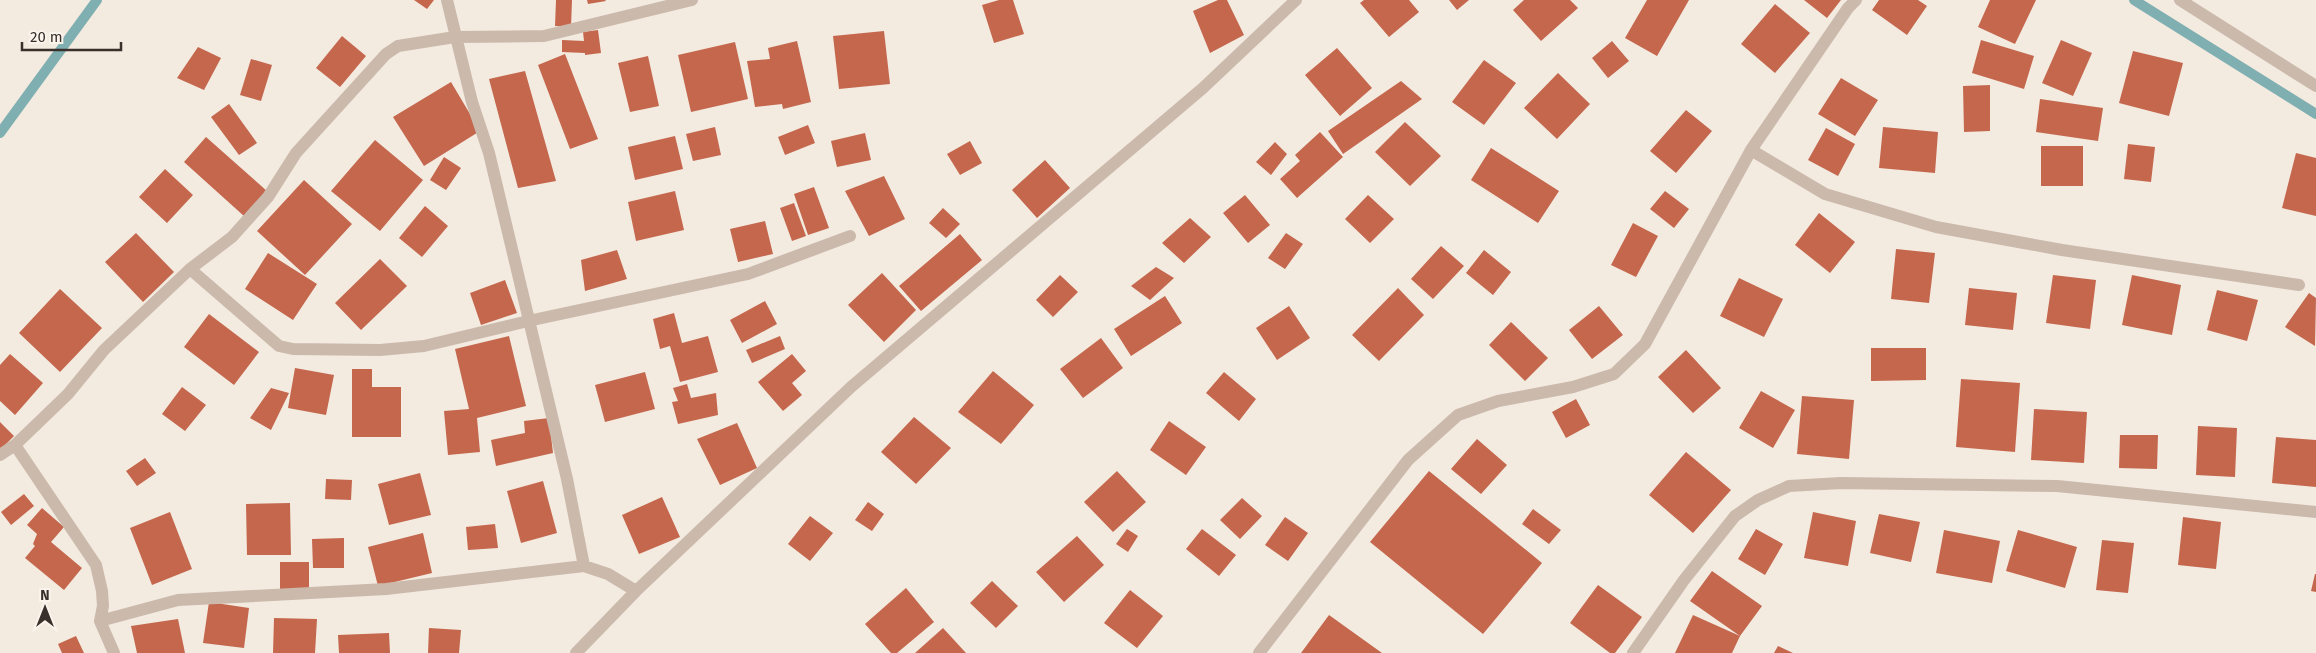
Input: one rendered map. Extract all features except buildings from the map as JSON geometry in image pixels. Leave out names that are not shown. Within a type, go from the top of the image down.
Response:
[{"type":"street","points":[[448,0],[455,37],[472,102],[489,153],[567,479],[584,566]]},
{"type":"street","points":[[0,455],[15,445],[68,394],[104,350],[190,269],[232,237],[268,197],[296,153],[386,54],[398,46],[455,37],[544,36],[692,0]]},
{"type":"street","points":[[576,653],[636,591],[851,387],[1203,88],[1296,0]]},
{"type":"street","points":[[1258,653],[1408,460],[1458,415],[1498,401],[1573,387],[1614,374],[1645,344],[1751,150],[1848,8],[1856,0]]},
{"type":"street","points":[[2180,0],[2316,86]]},
{"type":"street","points":[[1751,150],[1825,194],[1936,226],[2062,250],[2299,285]]},
{"type":"street","points":[[190,269],[279,346],[286,348],[380,350],[424,346],[528,321],[748,274],[850,236]]},
{"type":"street","points":[[15,445],[96,565],[102,591],[103,606],[100,621],[114,653]]},
{"type":"street","points":[[1633,653],[1684,580],[1735,516],[1758,500],[1789,486],[1841,482],[2057,486],[2316,512]]},
{"type":"street","points":[[100,621],[178,600],[386,589],[584,566],[608,574],[636,591]]},
{"type":"waterway","points":[[0,133],[97,0]]},
{"type":"waterway","points":[[2134,0],[2316,114]]}]
